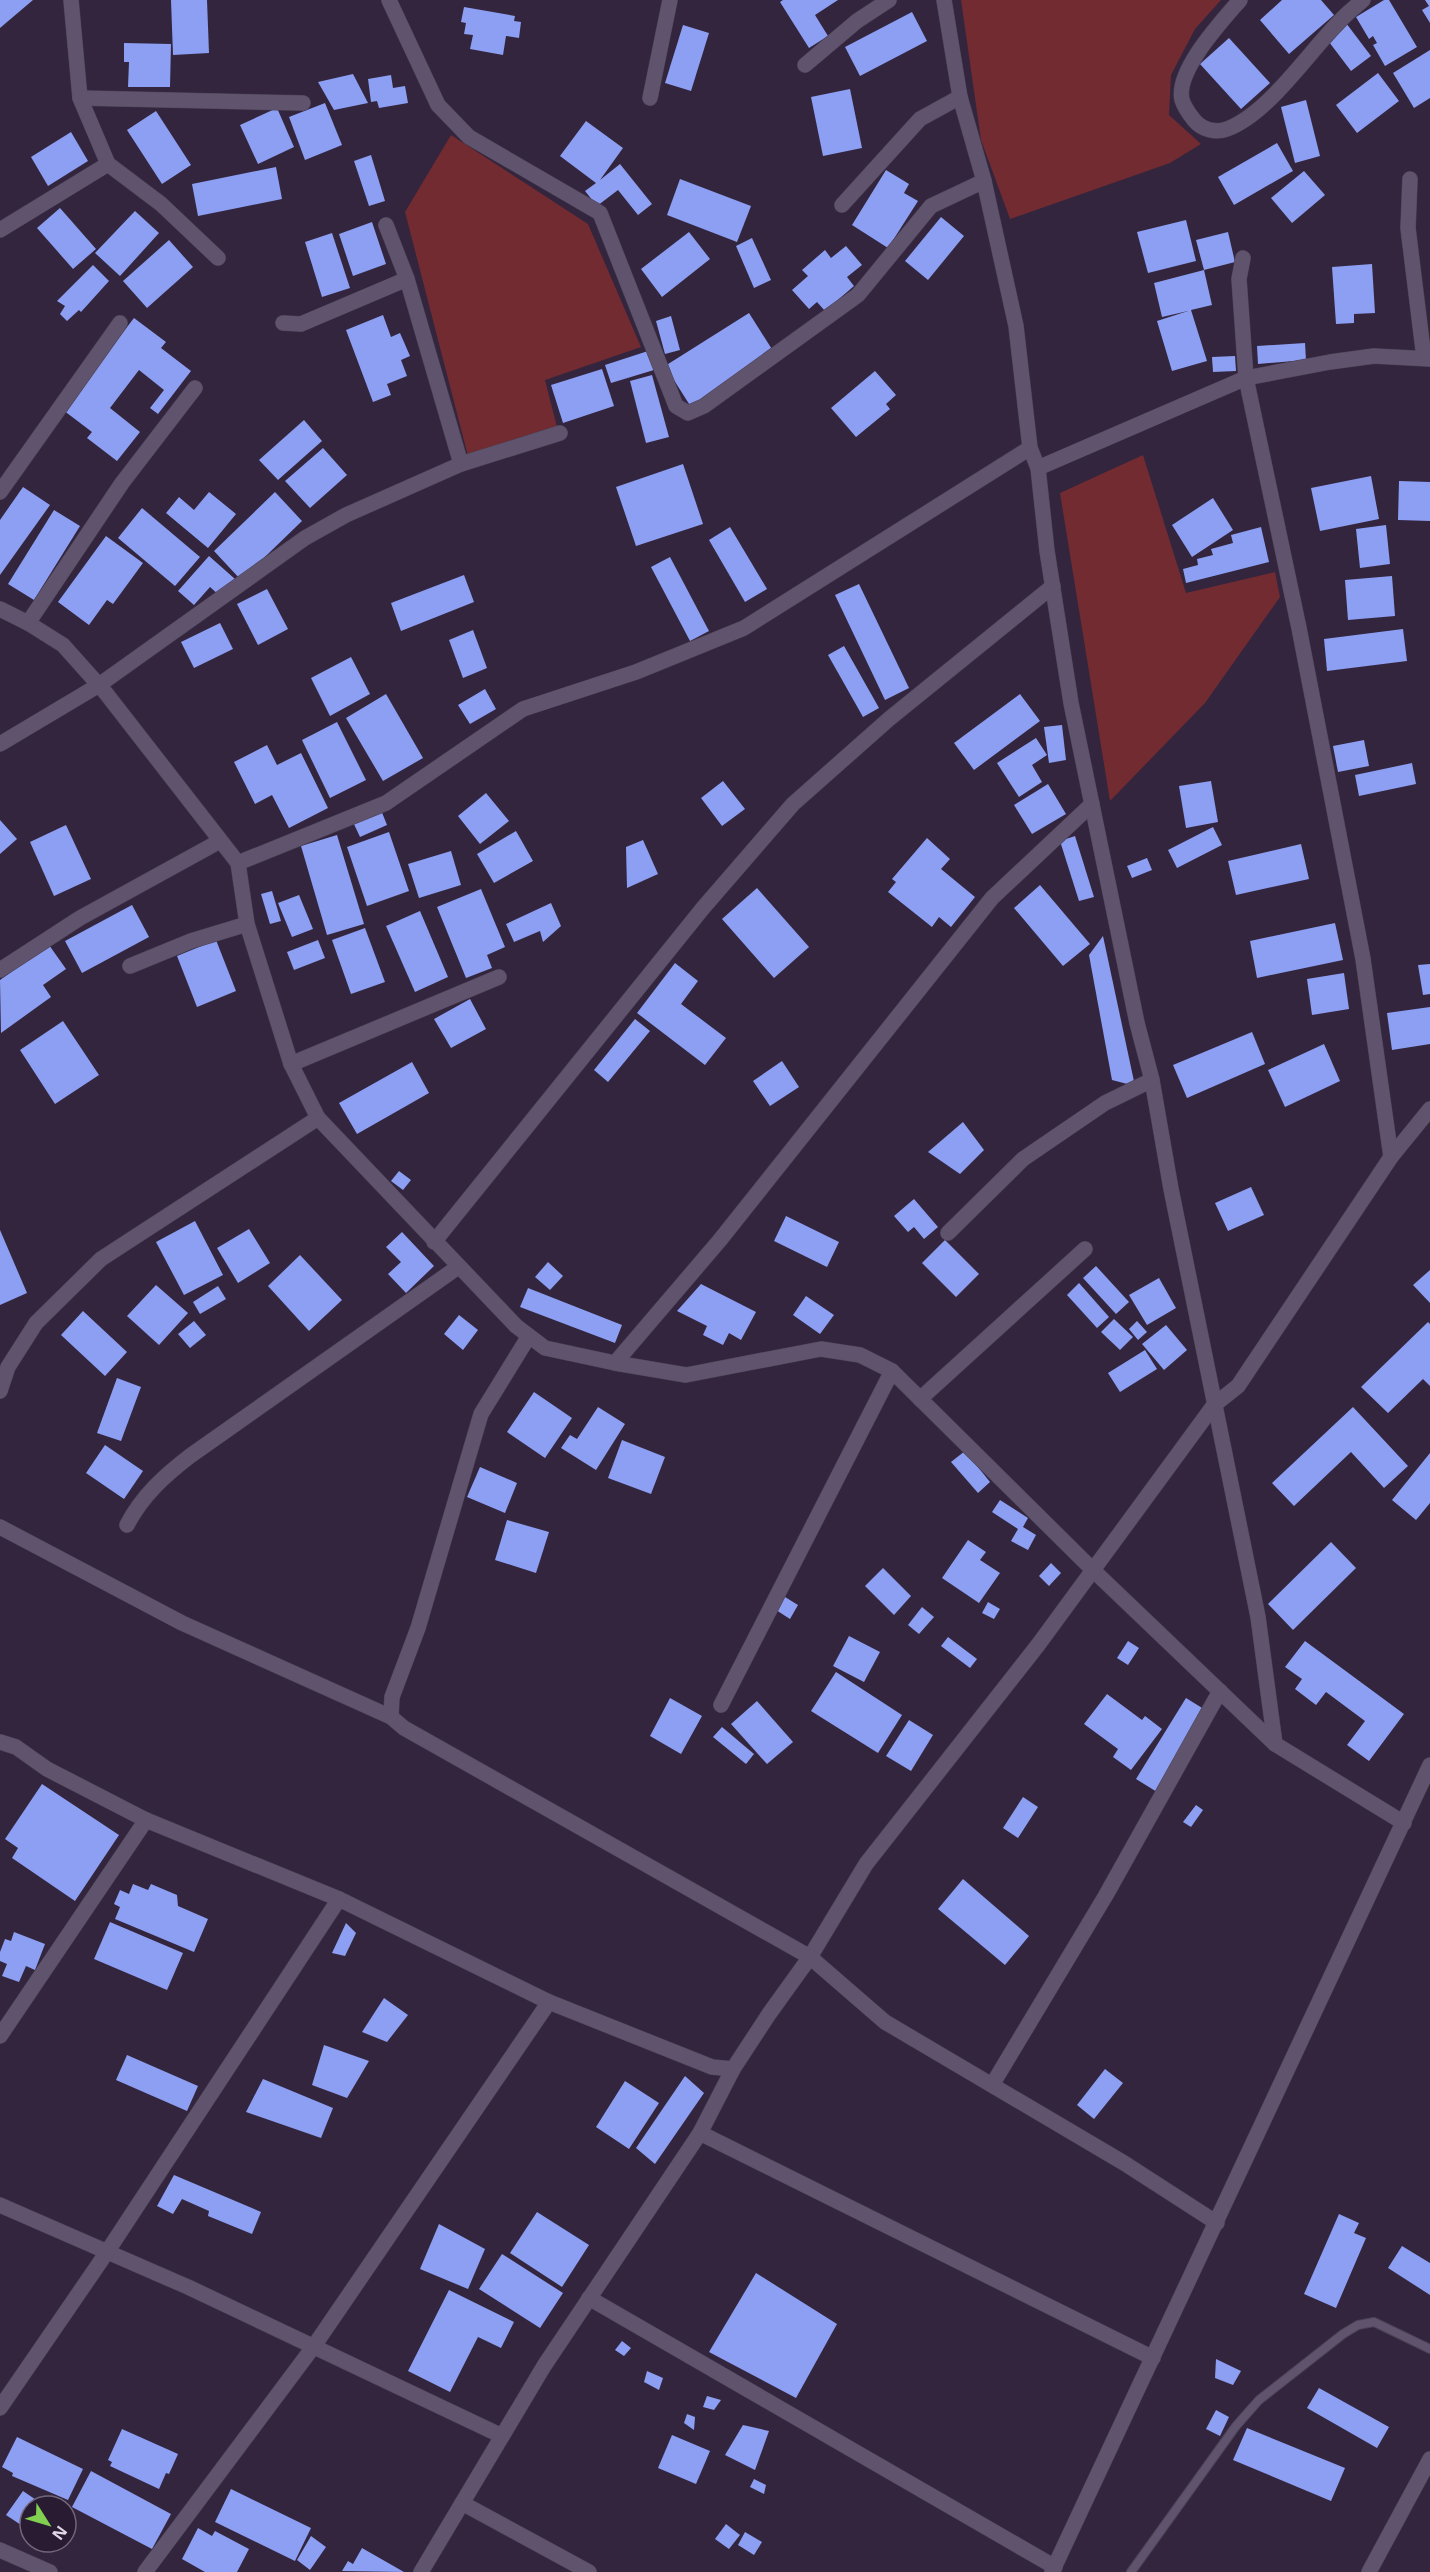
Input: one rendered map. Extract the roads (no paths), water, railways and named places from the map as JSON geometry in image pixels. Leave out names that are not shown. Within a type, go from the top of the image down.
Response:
[{"type":"street","points":[[71,0],[80,98],[108,164],[161,204],[218,258]]},
{"type":"street","points":[[389,0],[438,105],[469,137],[600,213],[676,406],[688,413],[704,406],[858,295],[931,206],[984,181]]},
{"type":"street","points":[[650,98],[670,0]]},
{"type":"street","points":[[805,65],[857,21],[889,0]]},
{"type":"street","points":[[944,0],[960,97],[984,181],[1016,326],[1030,448],[1038,468],[1071,703],[1137,1023],[1152,1080],[1170,1189],[1258,1617],[1275,1744]]},
{"type":"street","points":[[1240,0],[1214,29],[1183,79],[1182,100],[1195,122],[1209,130],[1226,129],[1246,119],[1362,0]]},
{"type":"street","points":[[842,206],[920,119],[960,97]]},
{"type":"street","points":[[80,98],[303,103]]},
{"type":"street","points":[[0,230],[108,164]]},
{"type":"street","points":[[1038,468],[1246,378],[1374,356],[1427,358],[1408,228],[1410,179]]},
{"type":"street","points":[[386,225],[408,279],[461,464]]},
{"type":"street","points":[[1244,258],[1239,279],[1246,378],[1299,628],[1356,925],[1391,1157]]},
{"type":"street","points":[[283,323],[300,324],[408,279]]},
{"type":"street","points":[[0,492],[120,323]]},
{"type":"street","points":[[28,622],[122,483],[195,388]]},
{"type":"street","points":[[0,744],[99,685],[305,538],[346,515],[461,464],[560,433]]},
{"type":"street","points":[[237,863],[386,803],[523,709],[636,672],[744,628],[1030,448]]},
{"type":"street","points":[[434,1242],[703,908],[793,804],[889,719],[1053,586]]},
{"type":"street","points":[[0,609],[28,622],[63,645],[99,685],[237,863],[247,924],[291,1064],[318,1118],[516,1326],[546,1348],[686,1375],[821,1349],[860,1355],[892,1371],[1094,1571],[1275,1744],[1404,1823]]},
{"type":"street","points":[[615,1363],[720,1240],[992,898],[1092,804]]},
{"type":"street","points":[[0,970],[80,918],[220,841]]},
{"type":"street","points":[[130,966],[191,941],[247,924]]},
{"type":"street","points":[[291,1064],[499,977]]},
{"type":"street","points":[[948,1233],[1023,1159],[1105,1102],[1152,1080]]},
{"type":"street","points":[[421,2572],[544,2366],[700,2133],[733,2069],[810,1957],[866,1864],[937,1776],[1094,1571],[1214,1405],[1238,1386],[1391,1157],[1430,1109]]},
{"type":"street","points":[[0,1391],[8,1367],[36,1323],[101,1259],[318,1118]]},
{"type":"street","points":[[920,1399],[1085,1249]]},
{"type":"street","points":[[127,1525],[145,1497],[163,1477],[458,1267]]},
{"type":"street","points":[[392,1717],[392,1697],[418,1628],[481,1414],[529,1336]]},
{"type":"street","points":[[721,1704],[892,1371]]},
{"type":"street","points":[[0,1527],[192,1628],[392,1717],[404,1728],[810,1957],[885,2022],[1124,2163],[1217,2223]]},
{"type":"street","points":[[992,2085],[1106,1895],[1220,1691]]},
{"type":"street","points":[[0,1742],[16,1747],[47,1769],[146,1820],[339,1899],[549,2002],[712,2067],[733,2069]]},
{"type":"street","points":[[589,2298],[1053,2569],[1430,1765]]},
{"type":"street","points":[[0,2036],[146,1820]]},
{"type":"street","points":[[0,2408],[107,2252],[339,1899]]},
{"type":"street","points":[[145,2572],[314,2346],[549,2002]]},
{"type":"street","points":[[700,2133],[1153,2358]]},
{"type":"street","points":[[0,2205],[188,2287],[502,2436]]},
{"type":"street","points":[[1369,2572],[1430,2459]]},
{"type":"street","points":[[462,2503],[589,2572]]},
{"type":"street","points":[[0,2550],[50,2572]]},
{"type":"lane","points":[[1131,2572],[1259,2400],[1343,2334],[1358,2325],[1374,2322],[1430,2349]]}]
